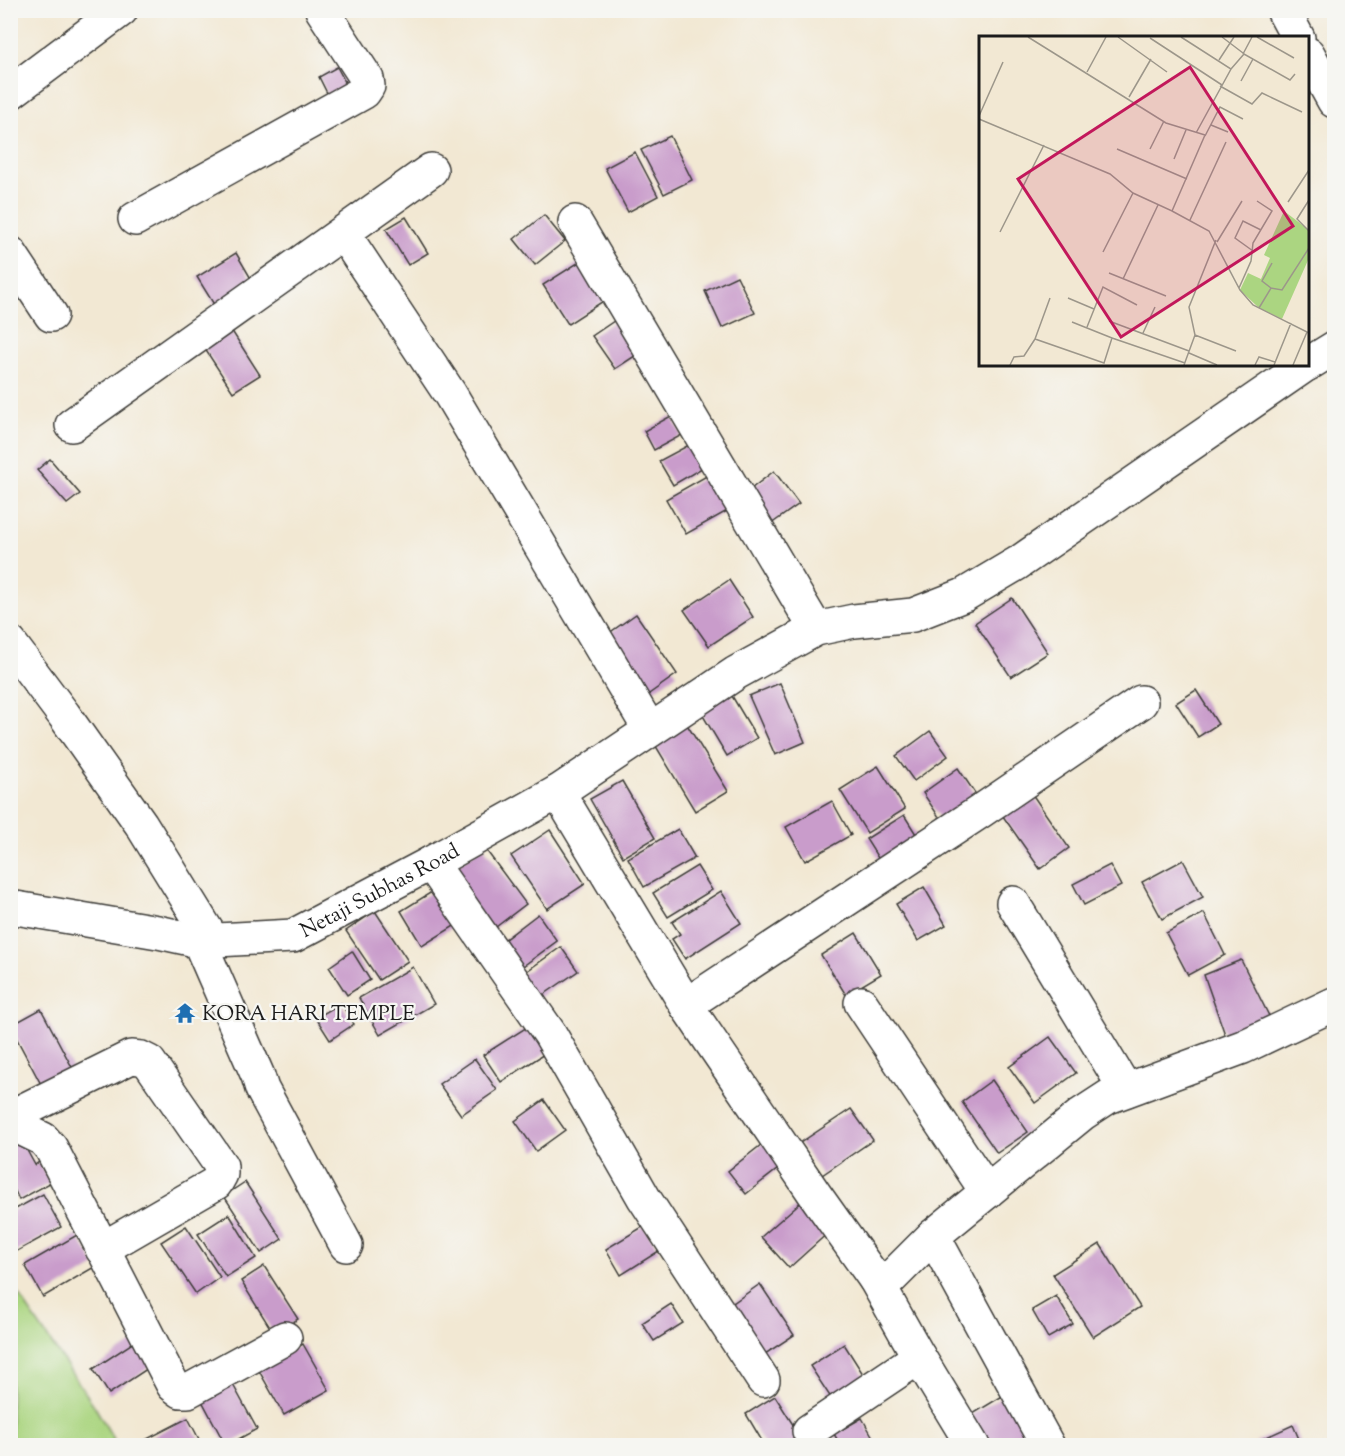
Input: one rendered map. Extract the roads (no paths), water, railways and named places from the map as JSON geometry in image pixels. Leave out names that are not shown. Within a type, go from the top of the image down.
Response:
[{"type":"street","points":[[10,93],[121,10]]},
{"type":"street","points":[[135,219],[364,92],[368,87],[367,79],[322,10]]},
{"type":"street","points":[[1283,10],[1297,36]]},
{"type":"street","points":[[1309,56],[1335,101]]},
{"type":"street","points":[[72,425],[431,170]]},
{"type":"street","points":[[575,222],[816,629]]},
{"type":"street","points":[[343,233],[450,394],[650,730]]},
{"type":"street","points":[[10,253],[51,315]]},
{"type":"street","name":"Netaji Subhas Road","points":[[1309,363],[1335,348]]},
{"type":"street","name":"Netaji Subhas Road","points":[[10,906],[205,940],[293,936],[558,792],[736,673],[816,629],[854,621],[913,615],[964,595],[1018,563],[1304,366]]},
{"type":"street","points":[[10,643],[141,824],[205,940],[262,1089],[345,1245]]},
{"type":"street","points":[[686,1005],[981,811],[1141,702]]},
{"type":"street","points":[[558,792],[686,1005],[816,1196],[875,1278],[919,1357],[974,1446]]},
{"type":"street","points":[[431,863],[550,1034],[644,1198],[763,1380]]},
{"type":"street","points":[[1013,903],[1126,1090]]},
{"type":"street","points":[[861,1003],[987,1192]]},
{"type":"street","points":[[875,1278],[882,1282],[890,1279],[933,1236],[1082,1114],[1108,1097],[1243,1047],[1335,1004]]},
{"type":"street","points":[[10,1117],[131,1057],[149,1062],[220,1166],[221,1174],[216,1184],[102,1249]]},
{"type":"street","points":[[10,1123],[43,1139],[51,1148],[173,1385],[188,1391],[285,1338]]},
{"type":"street","points":[[933,1236],[1048,1446]]},
{"type":"street","points":[[809,1431],[919,1357]]},
{"type":"place","name":"KORA HARI TEMPLE","points":[[185,1013]]}]
